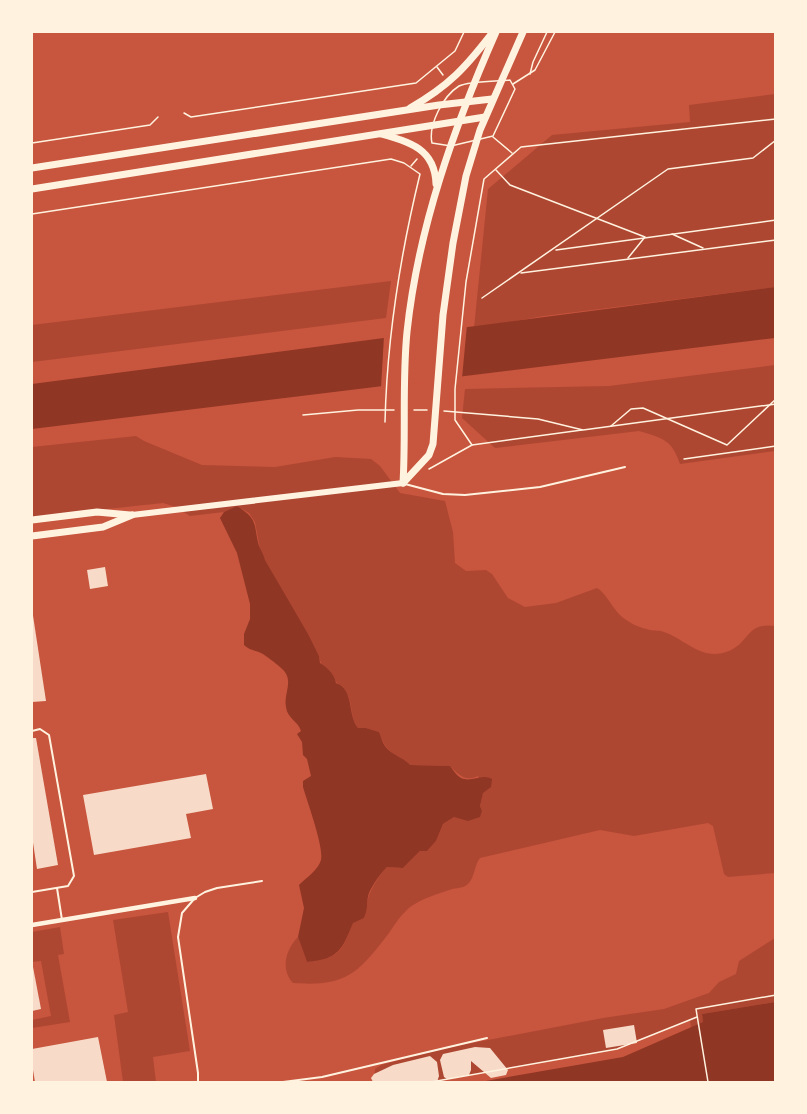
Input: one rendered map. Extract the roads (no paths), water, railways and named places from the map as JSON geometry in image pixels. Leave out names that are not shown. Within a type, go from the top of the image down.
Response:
[{"type":"main road","points":[[403,483],[407,334],[424,237],[436,191],[460,120],[495,32]]},
{"type":"main road","points":[[406,111],[449,83],[495,32]]},
{"type":"main road","points":[[403,483],[429,455],[434,444],[441,337],[453,243],[466,176],[492,99],[523,32]]},
{"type":"main road","points":[[32,168],[492,99]]},
{"type":"main road","points":[[32,189],[485,117]]},
{"type":"main road","points":[[379,133],[410,144],[427,155],[436,174],[436,191]]},
{"type":"main road","points":[[32,520],[97,513],[132,515]]},
{"type":"main road","points":[[32,536],[103,527],[132,515]]},
{"type":"street","points":[[132,515],[403,483]]},
{"type":"street","points":[[32,925],[195,898]]},
{"type":"lane","points":[[403,483],[443,494],[465,495],[540,487],[625,467]]},
{"type":"lane","points":[[32,731],[40,729],[49,735],[74,876],[68,886],[32,892]]},
{"type":"lane","points":[[198,1083],[178,937],[182,913],[195,898],[217,888],[262,881]]},
{"type":"lane","points":[[57,888],[62,920]]},
{"type":"lane","points":[[283,1083],[321,1077],[487,1038]]}]
